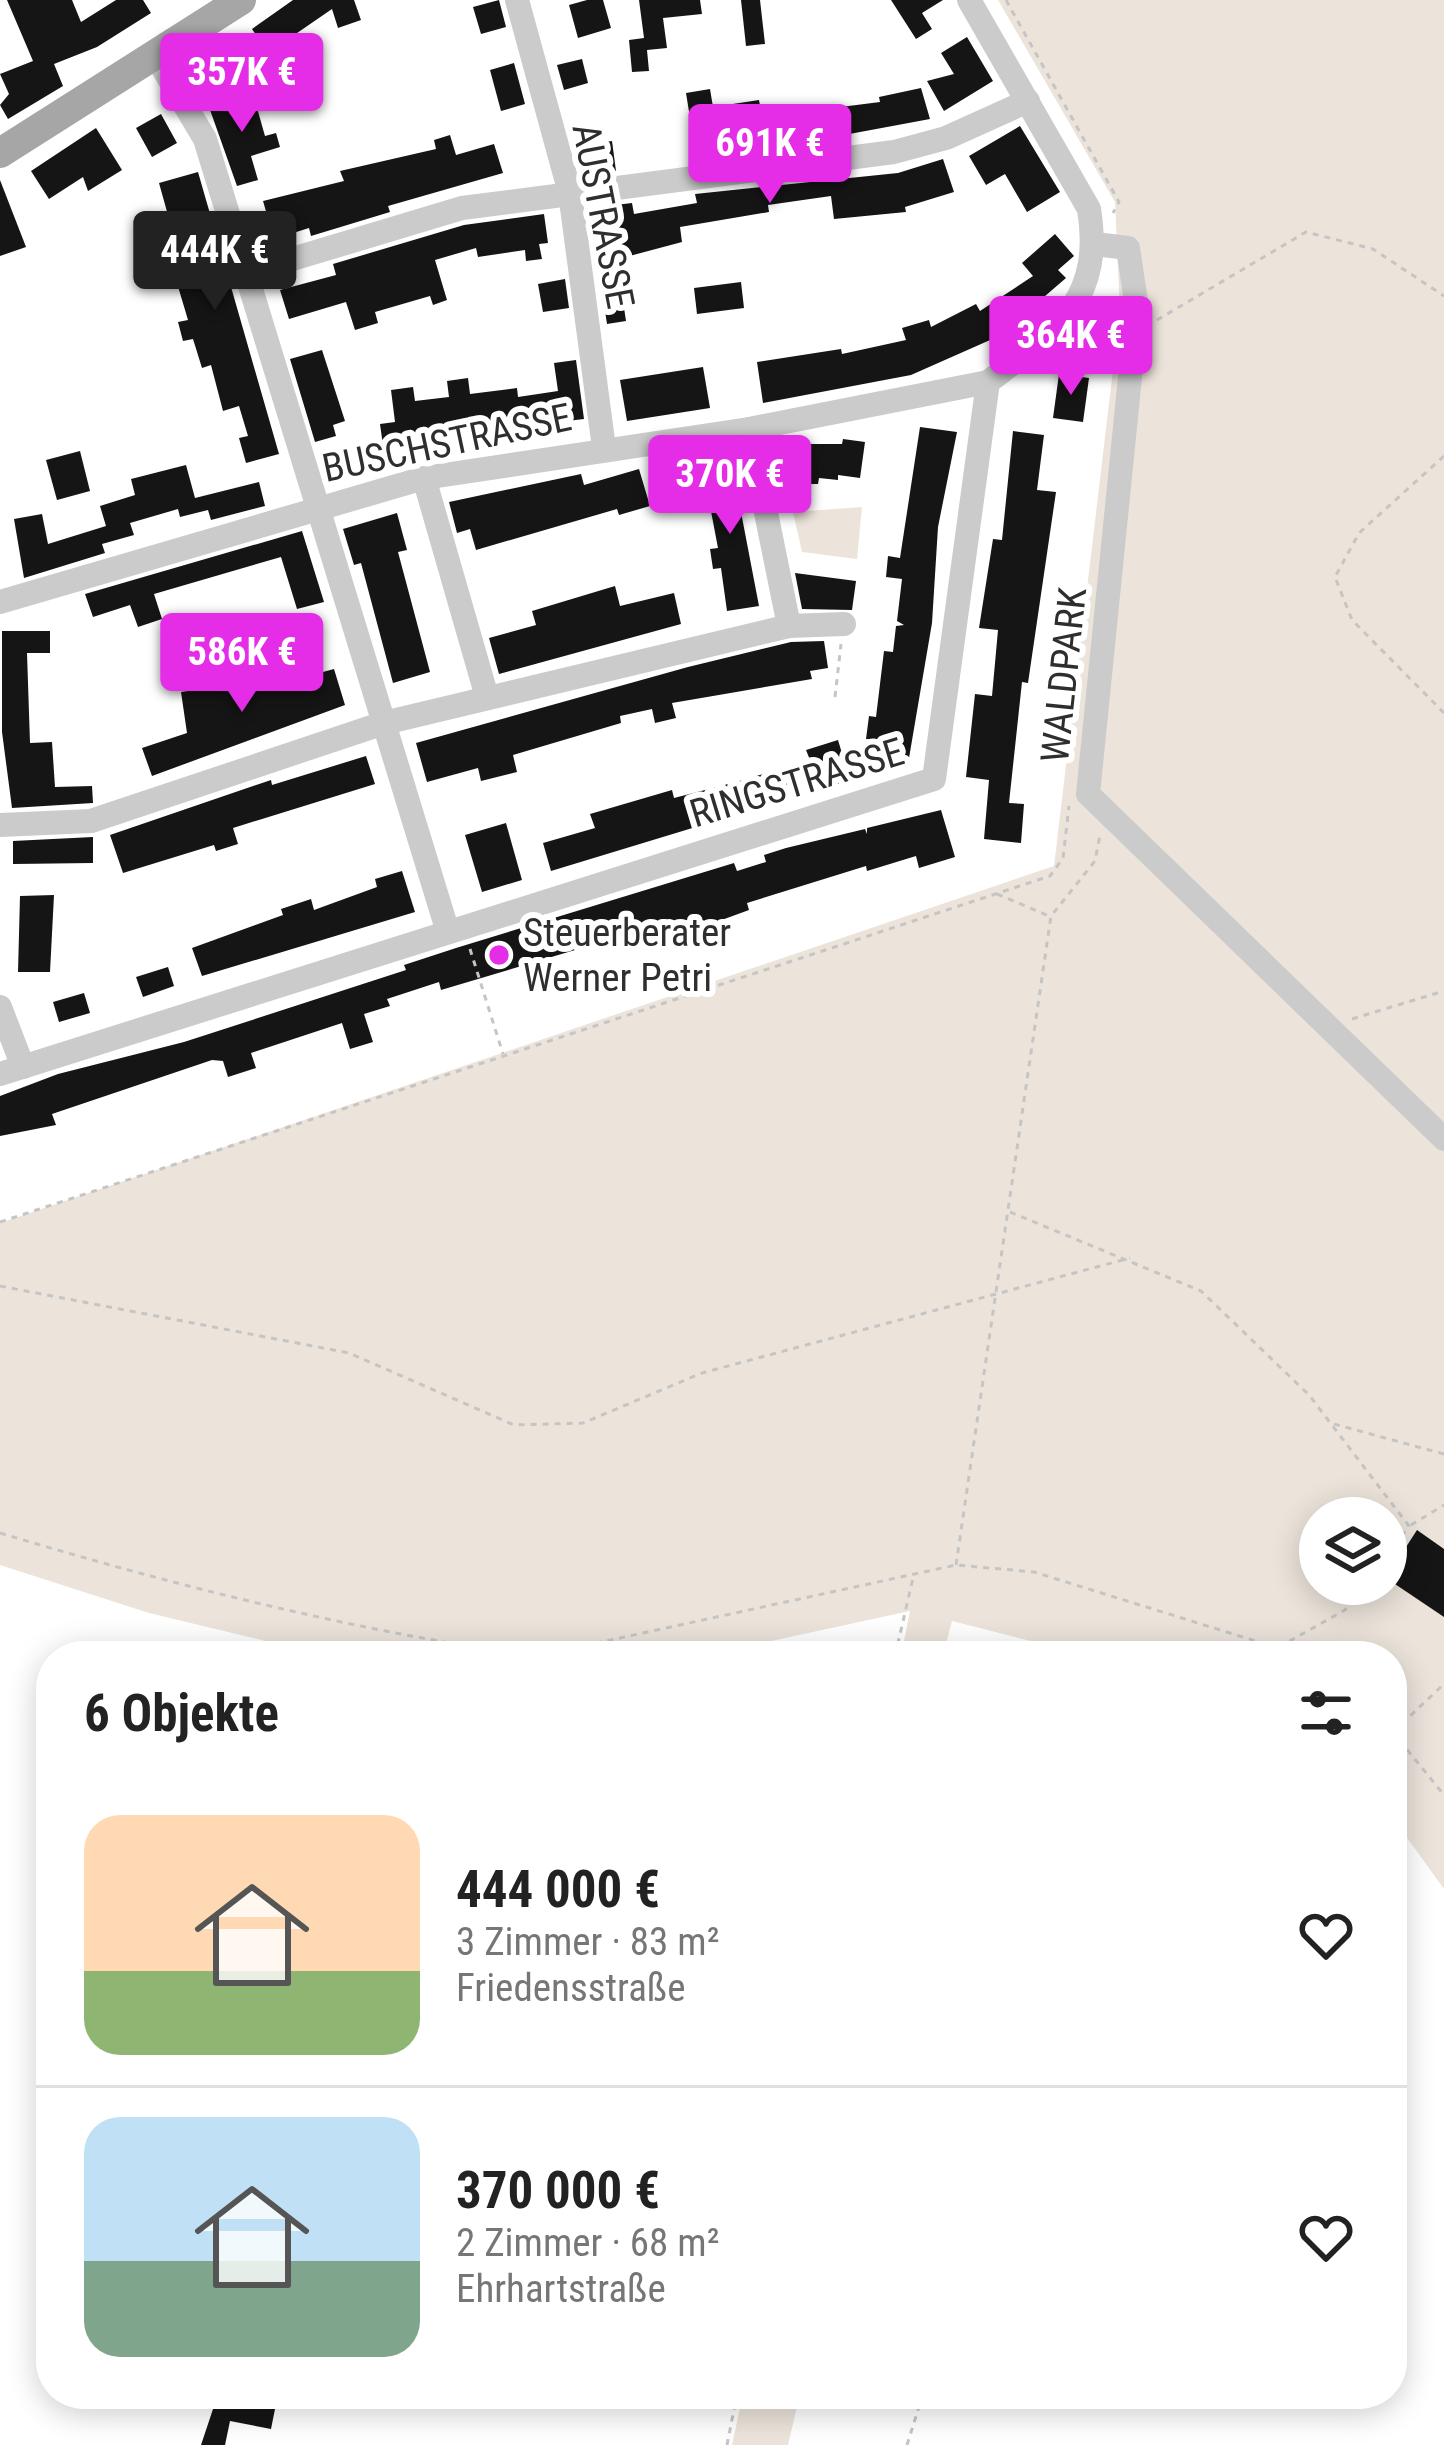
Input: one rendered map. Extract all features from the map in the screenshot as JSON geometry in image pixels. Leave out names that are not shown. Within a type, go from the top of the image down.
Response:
[{"type":"main road","points":[[0,153],[241,0]]},
{"type":"street","name":"AUSTRASSE","points":[[517,0],[570,193],[604,448]]},
{"type":"street","points":[[969,0],[1089,209],[1095,244],[1085,292],[1068,316],[988,382]]},
{"type":"street","points":[[155,55],[206,139],[314,508],[455,926]]},
{"type":"street","points":[[246,273],[462,208],[894,152],[946,138],[1028,101]]},
{"type":"street","name":"WALDPARK","points":[[1095,244],[1128,248],[1136,323],[1088,794],[1444,1139]]},
{"type":"street","name":"BUSCHSTRASSE","points":[[0,602],[424,478],[748,429],[988,382]]},
{"type":"street","name":"RINGSTRASSE","points":[[11,1071],[455,926],[934,779],[988,382]]},
{"type":"street","points":[[748,429],[789,626]]},
{"type":"street","points":[[424,478],[487,697]]},
{"type":"street","points":[[0,824],[91,821],[384,723],[789,626],[844,624]]},
{"type":"street","points":[[0,1007],[11,1071]]},
{"type":"path","points":[[1006,0],[1119,202]]},
{"type":"path","points":[[1136,323],[1163,318],[1306,232],[1373,249],[1444,296]]},
{"type":"path","points":[[1444,456],[1359,533],[1335,577],[1352,620],[1444,713]]},
{"type":"path","points":[[836,697],[844,624]]},
{"type":"path","points":[[0,1222],[1050,875],[1058,867],[1071,788]]},
{"type":"path","points":[[956,1565],[1051,916],[1095,862],[1106,810]]},
{"type":"path","points":[[995,893],[1051,916]]},
{"type":"path","points":[[455,926],[504,1057]]},
{"type":"path","points":[[1327,1027],[1444,991]]},
{"type":"path","points":[[1010,1212],[1201,1291],[1332,1424],[1409,1526]]},
{"type":"path","points":[[0,1286],[349,1353],[480,1414],[550,1428],[584,1423],[651,1399],[702,1373],[1130,1258]]},
{"type":"path","points":[[1332,1424],[1444,1454]]},
{"type":"path","points":[[1407,1529],[1444,1505]]},
{"type":"path","points":[[0,1533],[236,1599],[428,1641]]},
{"type":"path","points":[[606,1641],[956,1565],[1034,1573],[1255,1641]]},
{"type":"path","points":[[898,1641],[913,1576]]},
{"type":"path","points":[[1291,1641],[1350,1605]]},
{"type":"path","points":[[1407,1719],[1444,1684]]},
{"type":"path","points":[[1407,1750],[1444,1796]]},
{"type":"path","points":[[727,2445],[734,2409]]},
{"type":"path","points":[[907,2445],[918,2409]]},
{"type":"shaded area","points":[[998,0],[1444,0],[1444,1889],[1407,1838],[1407,1641],[1030,1641],[952,1621],[947,1641],[904,1641],[910,1611],[771,1641],[266,1641],[149,1613],[0,1565],[0,1223],[1054,866],[1120,311],[1115,202]]},
{"type":"shaded area","points":[[862,507],[857,559],[802,552],[793,512]]},
{"type":"shaded area","points":[[740,2409],[796,2409],[788,2445],[732,2445]]},
{"type":"building","points":[[7,0],[72,0],[81,22],[116,0],[143,0],[151,13],[97,47],[54,64],[63,86],[8,119],[0,105],[9,94],[0,74],[33,61]]},
{"type":"building","points":[[293,0],[354,0],[361,20],[338,28],[332,9],[268,53],[252,29]]},
{"type":"building","points":[[499,0],[506,27],[481,34],[473,7]]},
{"type":"building","points":[[603,0],[611,28],[578,38],[569,5]]},
{"type":"building","points":[[639,0],[700,0],[702,14],[663,18],[667,48],[647,50],[649,71],[632,72],[629,40],[644,38]]},
{"type":"building","points":[[741,0],[760,0],[765,44],[746,46]]},
{"type":"building","points":[[891,0],[943,0],[922,13],[932,29],[916,39]]},
{"type":"building","points":[[967,37],[993,81],[944,111],[927,81],[954,74],[941,53]]},
{"type":"building","points":[[582,59],[588,83],[564,90],[557,65]]},
{"type":"building","points":[[514,63],[525,104],[501,111],[490,70]]},
{"type":"building","points":[[921,88],[930,119],[737,155],[736,149],[696,155],[686,93],[710,89],[713,107],[759,100],[762,117],[880,102],[879,97]]},
{"type":"building","points":[[252,90],[262,105],[257,108],[265,136],[276,133],[280,147],[251,156],[258,180],[237,186],[209,107],[226,96],[230,104]]},
{"type":"building","points":[[161,114],[177,143],[152,157],[136,128]]},
{"type":"building","points":[[1020,126],[1060,192],[1027,212],[1005,174],[986,185],[969,156]]},
{"type":"building","points":[[96,128],[122,170],[88,191],[83,177],[49,199],[31,171]]},
{"type":"building","points":[[450,135],[456,155],[494,144],[503,173],[388,206],[390,212],[311,236],[309,228],[274,239],[263,201],[344,181],[340,171],[436,149],[434,140]]},
{"type":"building","points":[[612,141],[616,171],[589,175],[585,145]]},
{"type":"building","points":[[943,159],[954,192],[905,207],[906,212],[834,219],[831,196],[768,205],[769,212],[680,227],[682,242],[607,262],[599,207],[632,203],[634,214],[697,203],[695,194],[898,173]]},
{"type":"building","points":[[198,172],[279,454],[246,463],[239,438],[248,436],[239,406],[223,411],[211,365],[202,368],[193,339],[183,341],[178,322],[188,320],[174,273],[183,269],[159,183]]},
{"type":"building","points":[[0,180],[26,247],[0,256]]},
{"type":"building","points":[[544,214],[548,243],[539,244],[542,259],[526,261],[525,250],[478,257],[476,248],[435,260],[447,300],[433,305],[430,296],[375,312],[378,323],[355,330],[346,302],[289,319],[280,290],[336,275],[333,264],[464,225]]},
{"type":"building","points":[[1055,234],[1074,256],[1058,270],[1066,278],[1030,309],[1035,316],[1015,329],[911,375],[763,403],[757,362],[841,349],[842,354],[906,340],[902,328],[929,320],[931,327],[976,304],[980,311],[1033,276],[1022,263]]},
{"type":"building","points":[[565,279],[569,308],[543,312],[538,284]]},
{"type":"building","points":[[741,282],[744,308],[697,314],[694,288]]},
{"type":"building","points":[[621,288],[626,321],[607,324],[602,291]]},
{"type":"building","points":[[322,350],[345,421],[333,425],[336,436],[315,442],[290,359]]},
{"type":"building","points":[[576,360],[584,419],[475,432],[384,453],[380,424],[395,422],[391,390],[413,387],[415,401],[449,397],[447,381],[468,378],[470,394],[517,388],[518,397],[558,391],[554,363]]},
{"type":"building","points":[[703,367],[710,408],[627,421],[620,380]]},
{"type":"building","points":[[1059,374],[1089,378],[1083,422],[1053,418]]},
{"type":"building","points":[[920,427],[957,432],[938,527],[932,623],[909,758],[877,754],[879,740],[866,739],[869,716],[876,717],[884,651],[893,652],[896,626],[904,625],[897,621],[902,579],[886,577],[888,556],[900,558]]},
{"type":"building","points":[[1013,431],[1044,435],[1037,490],[1056,492],[1028,683],[1022,682],[1009,803],[1024,804],[1021,843],[984,839],[989,780],[966,777],[975,694],[992,696],[998,630],[979,628],[993,539],[1002,540]]},
{"type":"building","points":[[843,439],[865,442],[860,478],[838,475],[838,480],[819,478],[818,484],[777,484],[781,450],[801,452],[802,444],[842,444]]},
{"type":"building","points":[[80,451],[90,491],[57,500],[46,460]]},
{"type":"building","points":[[731,460],[759,606],[727,611],[721,568],[713,569],[710,549],[718,548],[702,464]]},
{"type":"building","points":[[186,465],[195,498],[259,482],[265,506],[211,520],[208,510],[180,517],[178,509],[130,523],[134,535],[102,544],[105,553],[24,578],[14,519],[42,514],[48,544],[106,526],[100,506],[135,495],[131,479]]},
{"type":"building","points":[[639,469],[650,506],[619,515],[617,509],[476,550],[470,529],[457,533],[449,502],[581,474],[584,485]]},
{"type":"building","points":[[397,513],[407,550],[398,552],[430,672],[393,683],[361,563],[354,565],[343,529]]},
{"type":"building","points":[[302,531],[324,602],[297,609],[281,557],[154,594],[162,619],[138,627],[130,605],[93,617],[85,594]]},
{"type":"building","points":[[795,573],[856,581],[852,610],[802,609]]},
{"type":"building","points":[[615,586],[620,606],[674,593],[681,624],[499,674],[489,638],[536,625],[532,611]]},
{"type":"building","points":[[2,631],[50,631],[50,653],[27,653],[30,743],[52,742],[55,787],[92,786],[93,803],[12,808],[2,732]]},
{"type":"building","points":[[824,641],[828,668],[810,671],[812,679],[672,703],[676,718],[655,723],[652,709],[620,716],[621,723],[513,755],[517,772],[481,781],[478,768],[427,782],[416,743],[688,667],[791,642]]},
{"type":"building","points":[[249,669],[256,690],[334,669],[345,705],[152,776],[142,748],[187,733],[181,692],[225,686],[222,677]]},
{"type":"building","points":[[838,740],[850,780],[551,871],[543,843],[595,828],[590,814],[672,790],[674,798],[810,760],[806,750]]},
{"type":"building","points":[[366,756],[375,784],[233,828],[238,844],[216,851],[214,845],[123,873],[110,835],[271,780],[272,785]]},
{"type":"building","points":[[941,810],[955,857],[919,868],[916,856],[867,871],[866,866],[747,903],[749,910],[667,940],[662,924],[441,990],[439,982],[387,999],[390,1006],[364,1014],[373,1042],[350,1049],[342,1023],[251,1053],[256,1068],[228,1077],[223,1061],[212,1060],[52,1114],[56,1125],[0,1136],[0,1096],[58,1074],[184,1042],[406,970],[404,965],[456,948],[734,863],[737,871],[766,862],[764,855],[786,848],[865,829],[867,834],[867,828]]},
{"type":"building","points":[[506,823],[522,880],[482,892],[465,835]]},
{"type":"building","points":[[93,837],[93,863],[13,864],[13,841]]},
{"type":"building","points":[[402,871],[415,912],[202,976],[192,948],[283,915],[281,909],[311,899],[314,910],[377,887],[375,879]]},
{"type":"building","points":[[54,895],[50,972],[18,972],[20,896]]},
{"type":"building","points":[[168,967],[174,986],[143,997],[136,977]]},
{"type":"building","points":[[84,993],[90,1013],[59,1022],[53,1002]]},
{"type":"building","points":[[1417,1530],[1444,1549],[1444,1617],[1407,1592],[1407,1545]]},
{"type":"building","points":[[213,2409],[275,2409],[271,2429],[230,2421],[225,2445],[201,2445]]},
{"type":"place","name":"Steuerberater Werner Petri","points":[[499,955]]}]
